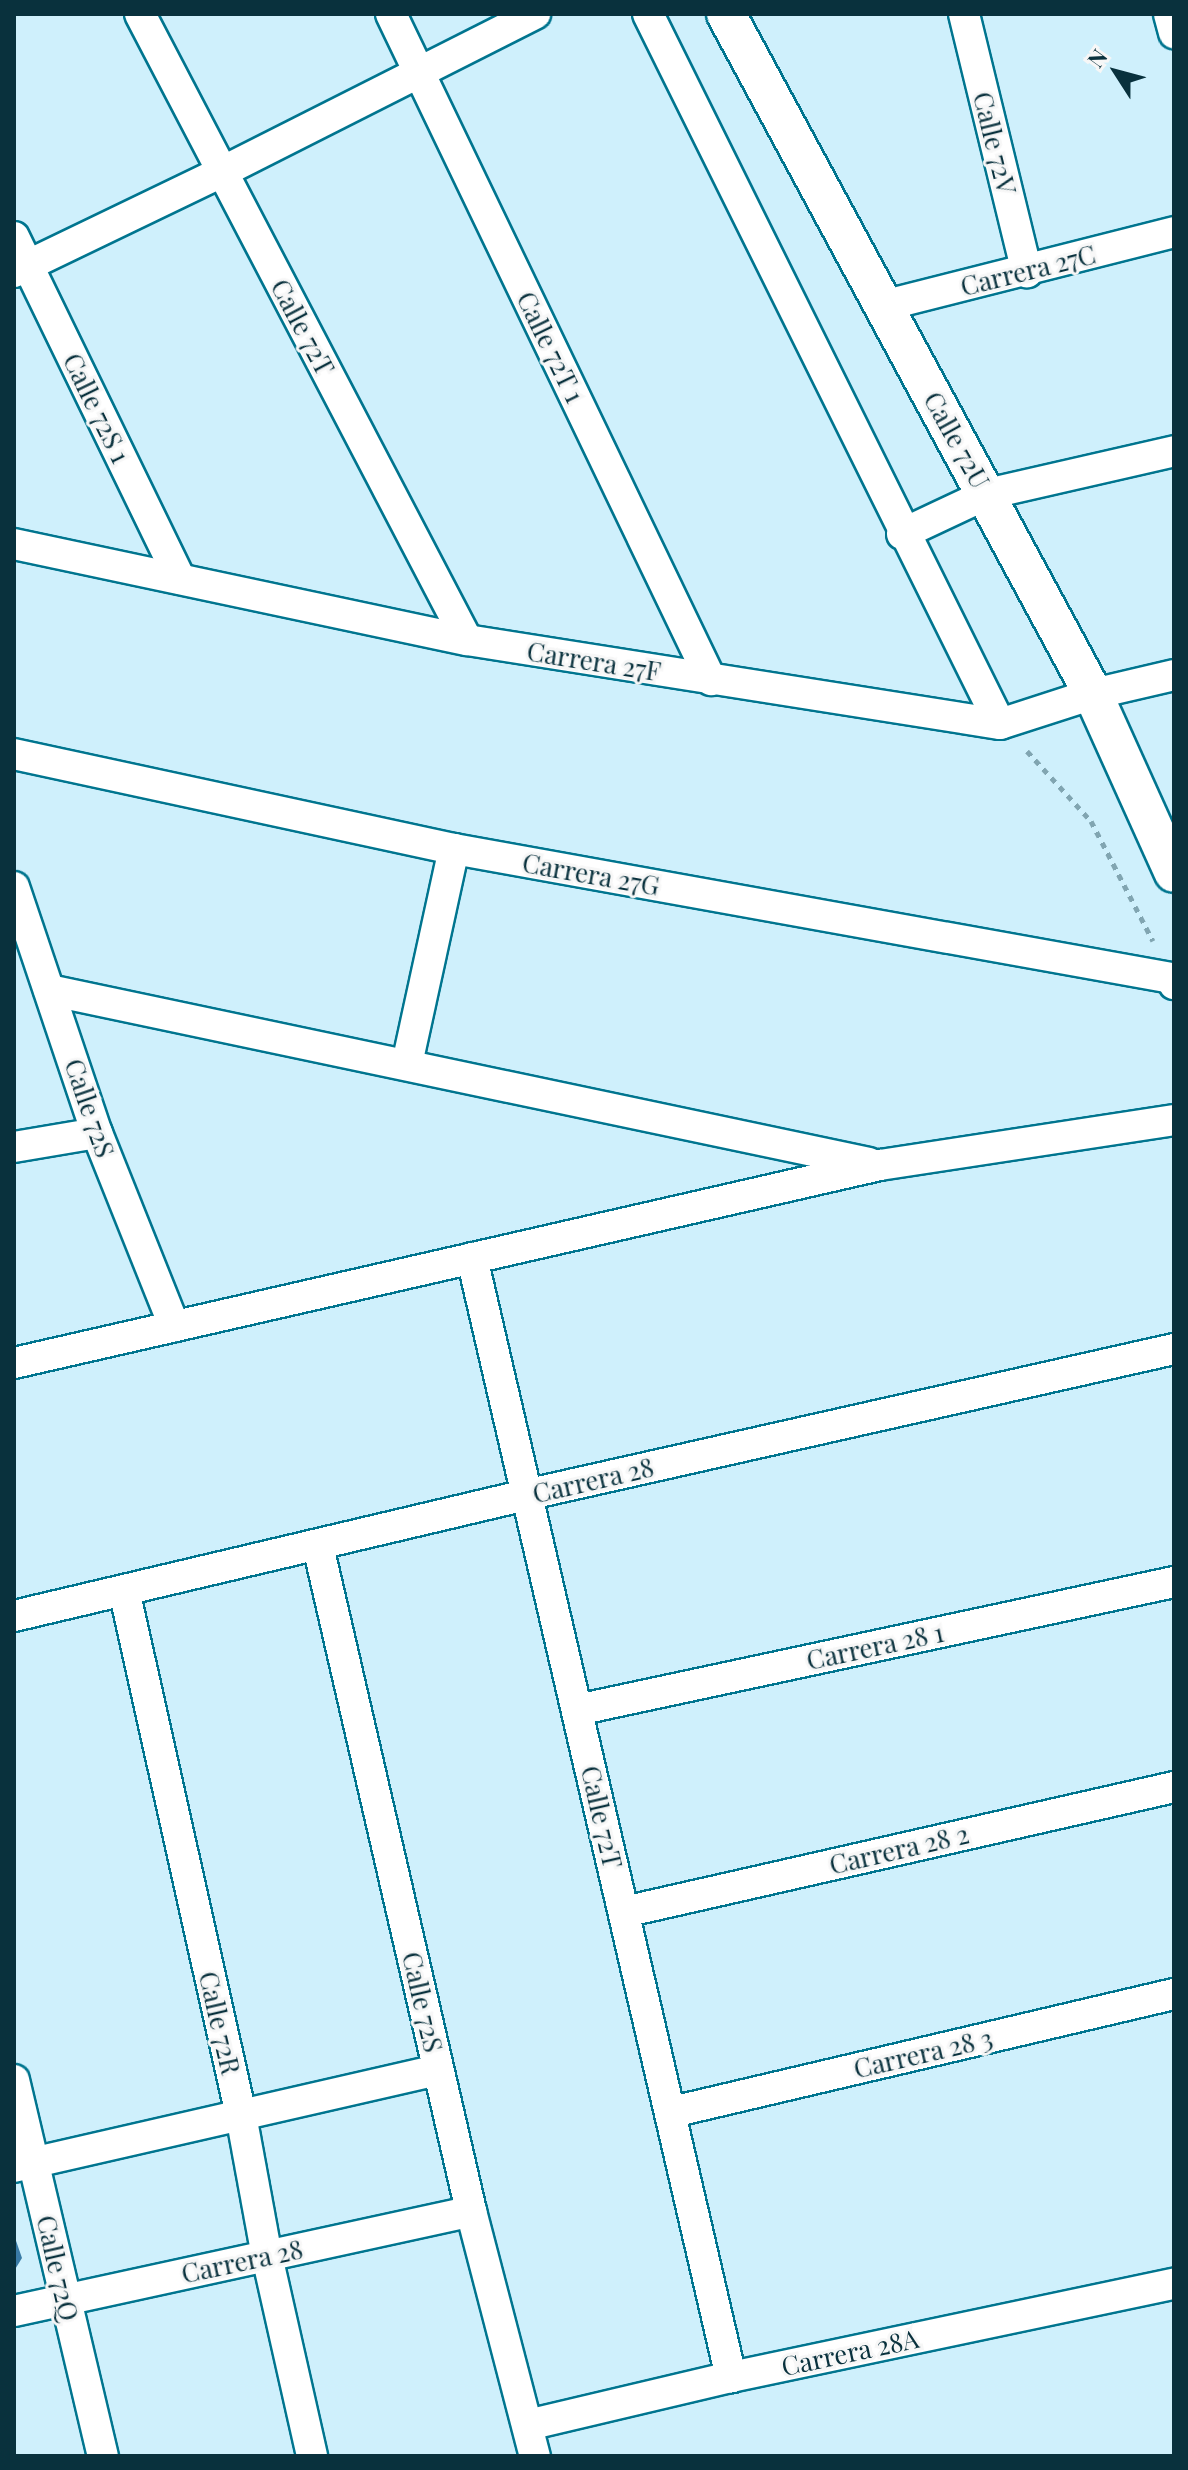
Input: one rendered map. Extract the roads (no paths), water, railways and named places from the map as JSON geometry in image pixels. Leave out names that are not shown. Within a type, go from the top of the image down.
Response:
[{"type":"street","name":"Calle 72T","points":[[140,14],[467,640]]},
{"type":"street","name":"Calle 72T 1","points":[[391,14],[711,680]]},
{"type":"street","points":[[21,268],[222,172],[535,14]]},
{"type":"street","points":[[648,14],[902,534],[1000,724]]},
{"type":"street","name":"Calle 72U","points":[[726,14],[1093,694],[1174,873]]},
{"type":"street","name":"Calle 72V","points":[[964,14],[1027,272]]},
{"type":"street","points":[[1169,14],[1174,33]]},
{"type":"street","name":"Carrera 27C","points":[[882,306],[1027,272],[1174,232]]},
{"type":"street","name":"Calle 72S 1","points":[[14,237],[21,268],[180,579]]},
{"type":"street","points":[[902,534],[987,494],[1174,451]]},
{"type":"street","name":"Carrera 27F","points":[[14,544],[467,640],[1000,724],[1093,694],[1174,675]]},
{"type":"street","name":"Carrera 27G","points":[[14,754],[454,849],[1172,981]]},
{"type":"street","points":[[407,1064],[454,849]]},
{"type":"street","name":"Calle 72S","points":[[14,887],[21,935],[49,990],[97,1133],[174,1326]]},
{"type":"street","points":[[49,990],[880,1165]]},
{"type":"street","points":[[14,1363],[880,1165],[1174,1120]]},
{"type":"street","points":[[14,1147],[97,1133]]},
{"type":"street","name":"Calle 72T","points":[[472,1258],[530,1494],[731,2377]]},
{"type":"street","name":"Carrera 28","points":[[14,1616],[530,1494],[1174,1349]]},
{"type":"street","name":"Calle 72S","points":[[318,1546],[471,2211],[535,2456]]},
{"type":"street","name":"Carrera 28 1","points":[[577,1710],[1174,1582]]},
{"type":"street","name":"Calle 72R","points":[[124,1590],[241,2115],[267,2256],[312,2456]]},
{"type":"street","name":"Carrera 28 2","points":[[624,1912],[1174,1787]]},
{"type":"street","name":"Carrera 28 3","points":[[672,2112],[1174,1994]]},
{"type":"street","points":[[24,2165],[438,2070]]},
{"type":"street","name":"Calle 72Q","points":[[14,2080],[24,2165],[65,2300],[103,2456]]},
{"type":"street","name":"Carrera 28","points":[[14,2311],[471,2211]]},
{"type":"street","name":"Carrera 28A","points":[[528,2425],[731,2377],[1174,2284]]}]
